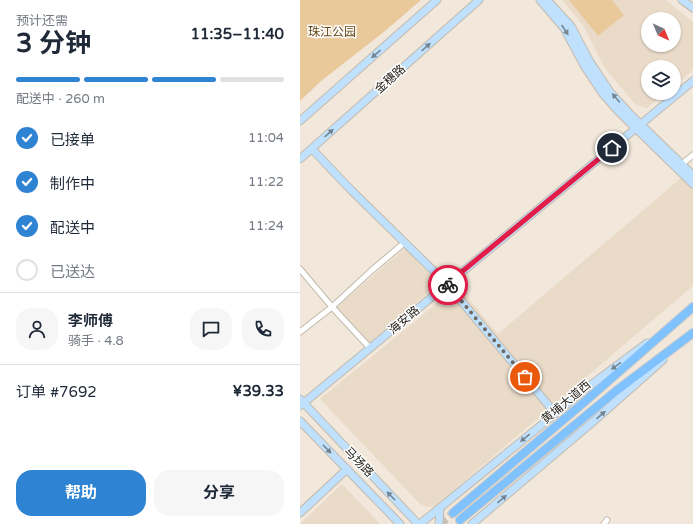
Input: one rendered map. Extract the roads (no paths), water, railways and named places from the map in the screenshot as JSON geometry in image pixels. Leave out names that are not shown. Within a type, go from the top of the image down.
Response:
[{"type":"main road","name":"黄埔大道西","points":[[453,513],[620,372],[693,307]]},
{"type":"main road","name":"黄埔大道西","points":[[460,520],[608,398],[693,333]]},
{"type":"street","points":[[300,121],[437,0]]},
{"type":"street","name":"金穗路","points":[[300,159],[479,0]]},
{"type":"street","points":[[540,0],[564,28],[598,86],[618,111],[638,126],[693,175]]},
{"type":"street","points":[[547,0],[571,26],[590,62],[610,92],[638,126],[693,184]]},
{"type":"street","points":[[682,0],[693,8]]},
{"type":"street","name":"海安路","points":[[301,403],[370,348],[693,81]]},
{"type":"street","points":[[312,149],[351,190],[447,284],[556,413]]},
{"type":"street","points":[[682,164],[693,155]]},
{"type":"street","points":[[300,332],[332,307],[404,243]]},
{"type":"street","points":[[300,269],[332,307],[370,348]]},
{"type":"street","points":[[419,524],[600,377],[670,326]]},
{"type":"street","points":[[472,524],[601,416],[682,342]]},
{"type":"street","name":"马场路","points":[[301,403],[419,524]]},
{"type":"street","name":"马场路","points":[[300,421],[400,524]]},
{"type":"street","points":[[300,513],[347,469]]},
{"type":"street","points":[[439,524],[440,508]]},
{"type":"tunnel","points":[[440,524],[453,513]]},
{"type":"park label","name":"珠江公园","points":[[332,32]]}]
